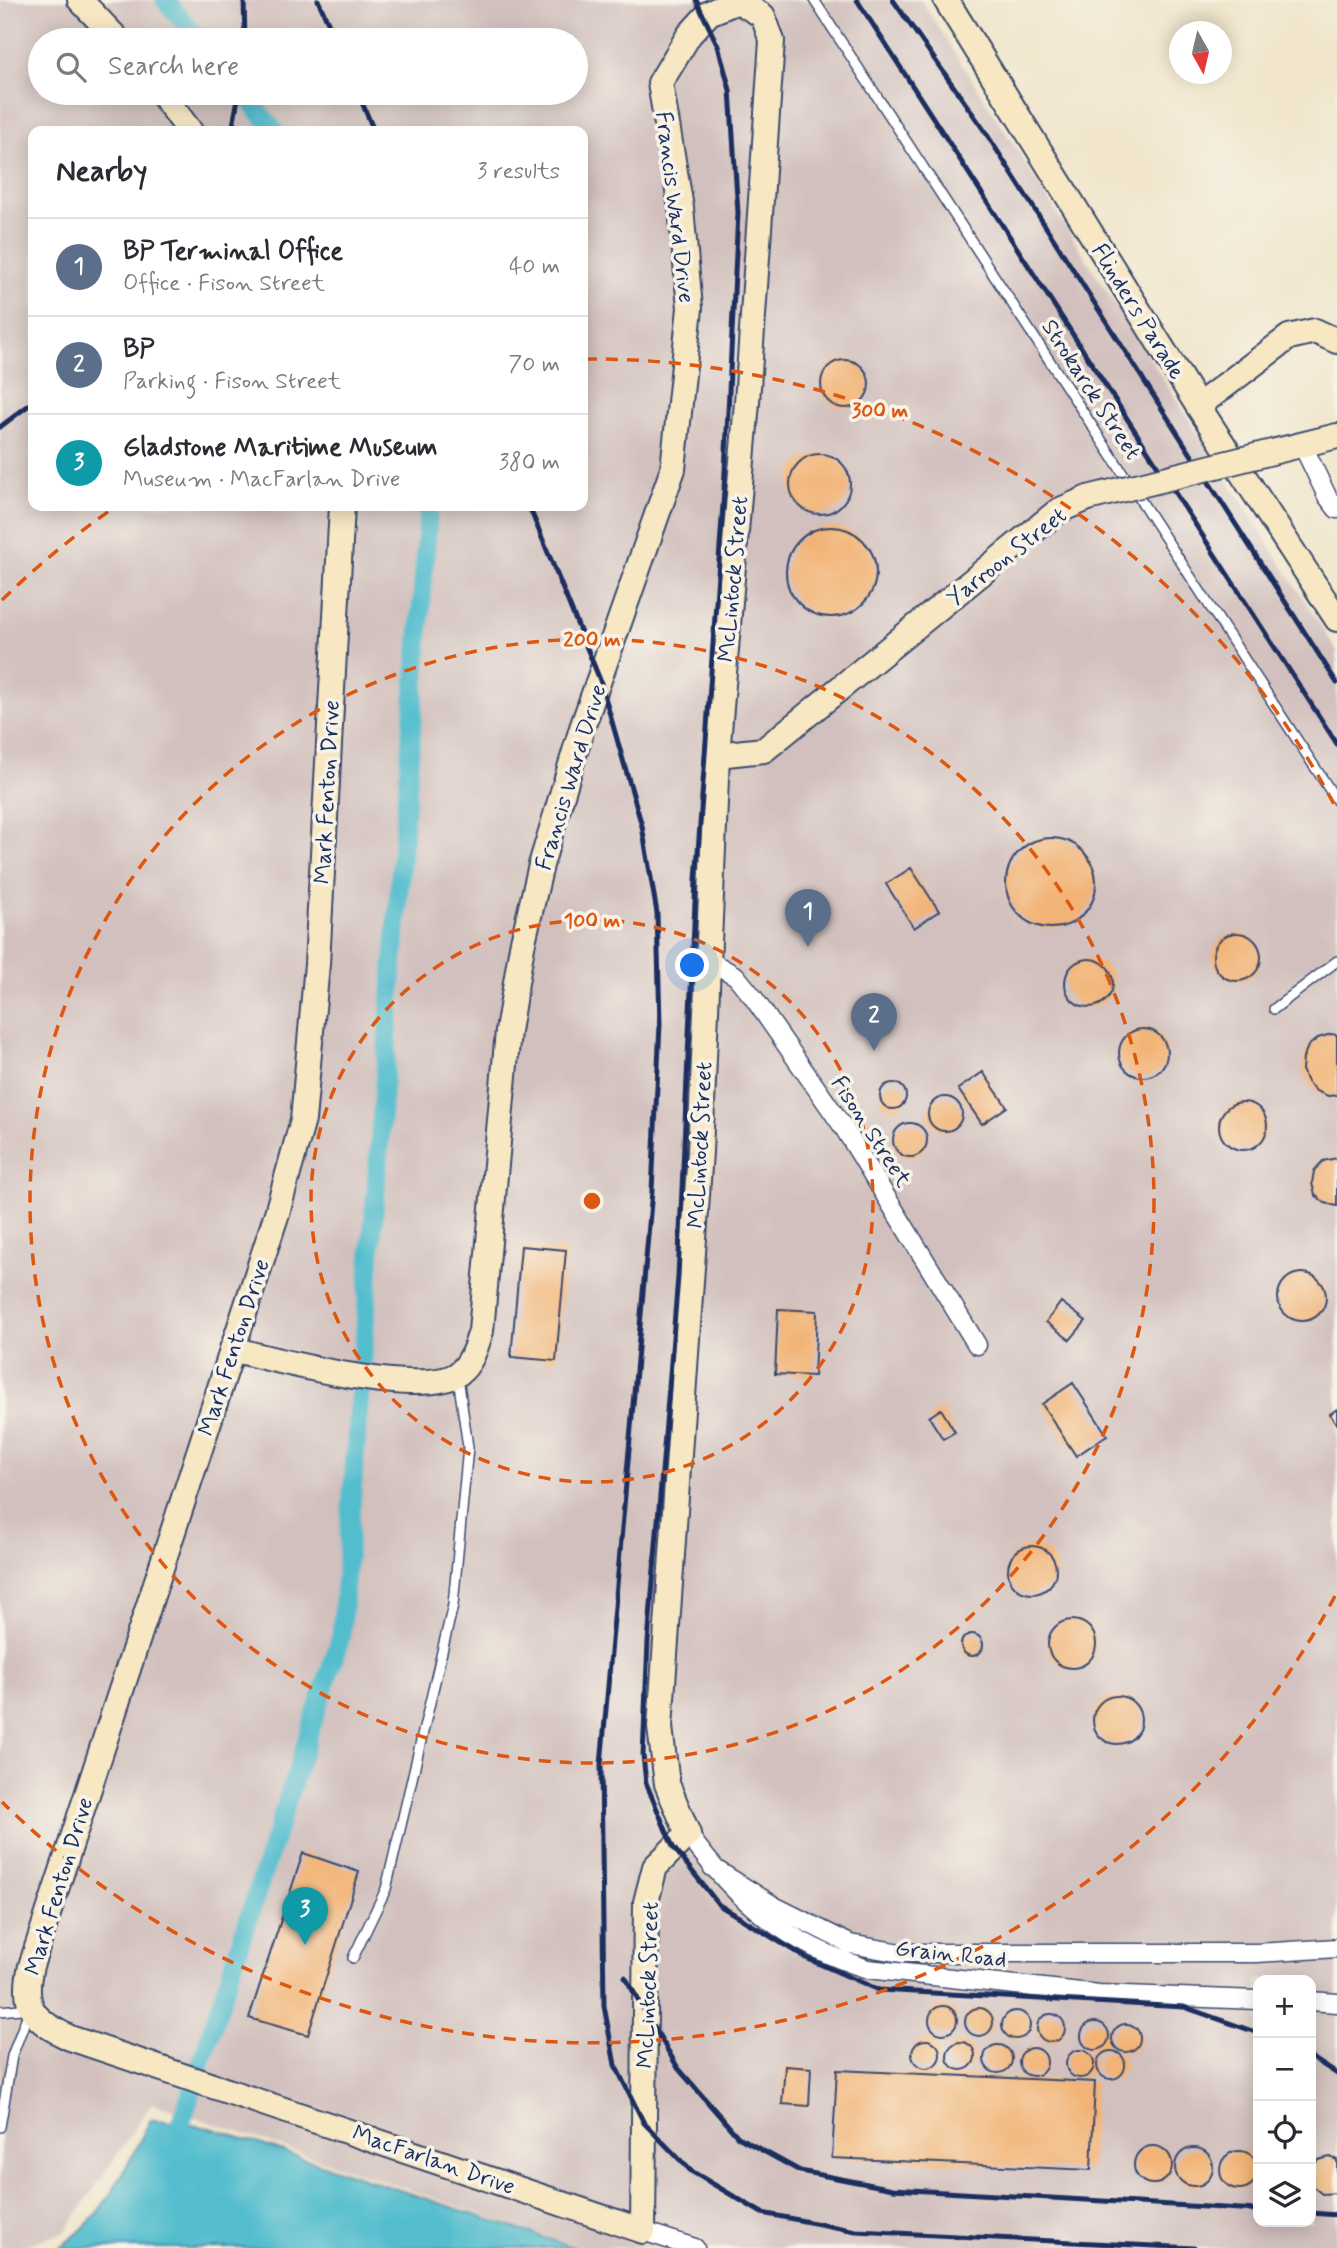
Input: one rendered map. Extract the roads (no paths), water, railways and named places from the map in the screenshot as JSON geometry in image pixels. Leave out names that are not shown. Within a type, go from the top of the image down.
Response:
[{"type":"street","points":[[80,0],[107,28]]},
{"type":"street","name":"Francis Ward Drive","points":[[458,1375],[474,1352],[481,1331],[508,1031],[522,946],[541,865],[582,728],[673,469],[690,308],[681,208],[660,83],[689,35],[709,13],[739,0],[763,16],[772,41]]},
{"type":"street","name":"Flinders Parade","points":[[946,0],[1198,406],[1337,619]]},
{"type":"street","name":"McLintock Street","points":[[643,2231],[646,1902],[655,1867],[688,1834],[667,1784],[660,1727],[700,1152],[717,755],[746,416],[772,41]]},
{"type":"street","points":[[170,105],[186,126]]},
{"type":"street","points":[[1198,406],[1289,337],[1315,331],[1337,341]]},
{"type":"street","name":"Yarroon Street","points":[[717,755],[764,750],[1058,511],[1088,498],[1337,436]]},
{"type":"street","points":[[1303,446],[1326,496],[1337,509]]},
{"type":"street","name":"Mark Fenton Drive","points":[[173,2071],[70,2038],[38,2021],[30,2008],[28,1991],[31,1966],[277,1213],[303,1121],[317,964],[342,511]]},
{"type":"street","name":"Fison Street","points":[[708,960],[736,976],[753,997],[844,1128],[977,1345]]},
{"type":"street","points":[[232,1349],[310,1369],[383,1379],[438,1382],[458,1375]]},
{"type":"street","name":"Grain Road","points":[[688,1834],[712,1867],[756,1912],[842,1961],[868,1969],[1099,1994],[1253,2000]]},
{"type":"street","points":[[712,1867],[774,1906],[850,1944],[901,1953],[1257,1953],[1337,1948]]},
{"type":"street","points":[[1316,2001],[1337,2003]]},
{"type":"street","name":"MacFarlan Drive","points":[[173,2071],[643,2231],[670,2244],[695,2248]]},
{"type":"lane","name":"Strokarck Street","points":[[814,0],[1337,801]]},
{"type":"lane","points":[[1275,1009],[1337,961]]},
{"type":"lane","points":[[353,1958],[386,1889],[453,1605],[468,1447],[458,1375]]},
{"type":"lane","points":[[0,2011],[30,2008],[12,2056],[0,2127]]},
{"type":"water","points":[[151,2119],[211,2128],[576,2248],[58,2248],[89,2222],[113,2191]]},
{"type":"waterway","points":[[165,0],[189,28]]},
{"type":"waterway","points":[[253,105],[271,126]]},
{"type":"waterway","points":[[181,2124],[341,1636],[429,511]]},
{"type":"railway","points":[[244,0],[245,28]]},
{"type":"railway","points":[[318,0],[331,28]]},
{"type":"railway","points":[[696,0],[718,46],[730,90],[738,213],[724,491],[696,880],[678,1277],[648,1642],[643,1755],[646,1783],[673,1847],[719,1905],[806,1958],[879,1990],[1184,2007],[1253,2031]]},
{"type":"railway","points":[[857,0],[1337,744]]},
{"type":"railway","points":[[893,0],[984,130],[1337,683]]},
{"type":"railway","points":[[233,126],[237,105]]},
{"type":"railway","points":[[363,105],[372,126]]},
{"type":"railway","points":[[0,427],[28,406]]},
{"type":"railway","points":[[531,511],[600,680],[642,826],[657,913],[660,1024],[652,1191],[601,1765],[604,2006],[615,2065],[644,2123],[691,2171],[762,2213],[856,2231],[1194,2248]]},
{"type":"railway","points":[[625,1977],[678,2068],[738,2137],[800,2171],[893,2189],[1253,2210]]},
{"type":"railway","points":[[1316,2060],[1337,2074]]},
{"type":"railway","points":[[1316,2213],[1337,2215]]},
{"type":"place","name":"BP Terminal Office","points":[[808,947]]},
{"type":"place","name":"BP","points":[[874,1051]]},
{"type":"place","name":"Gladstone Maritime Museum","points":[[305,1945]]}]
